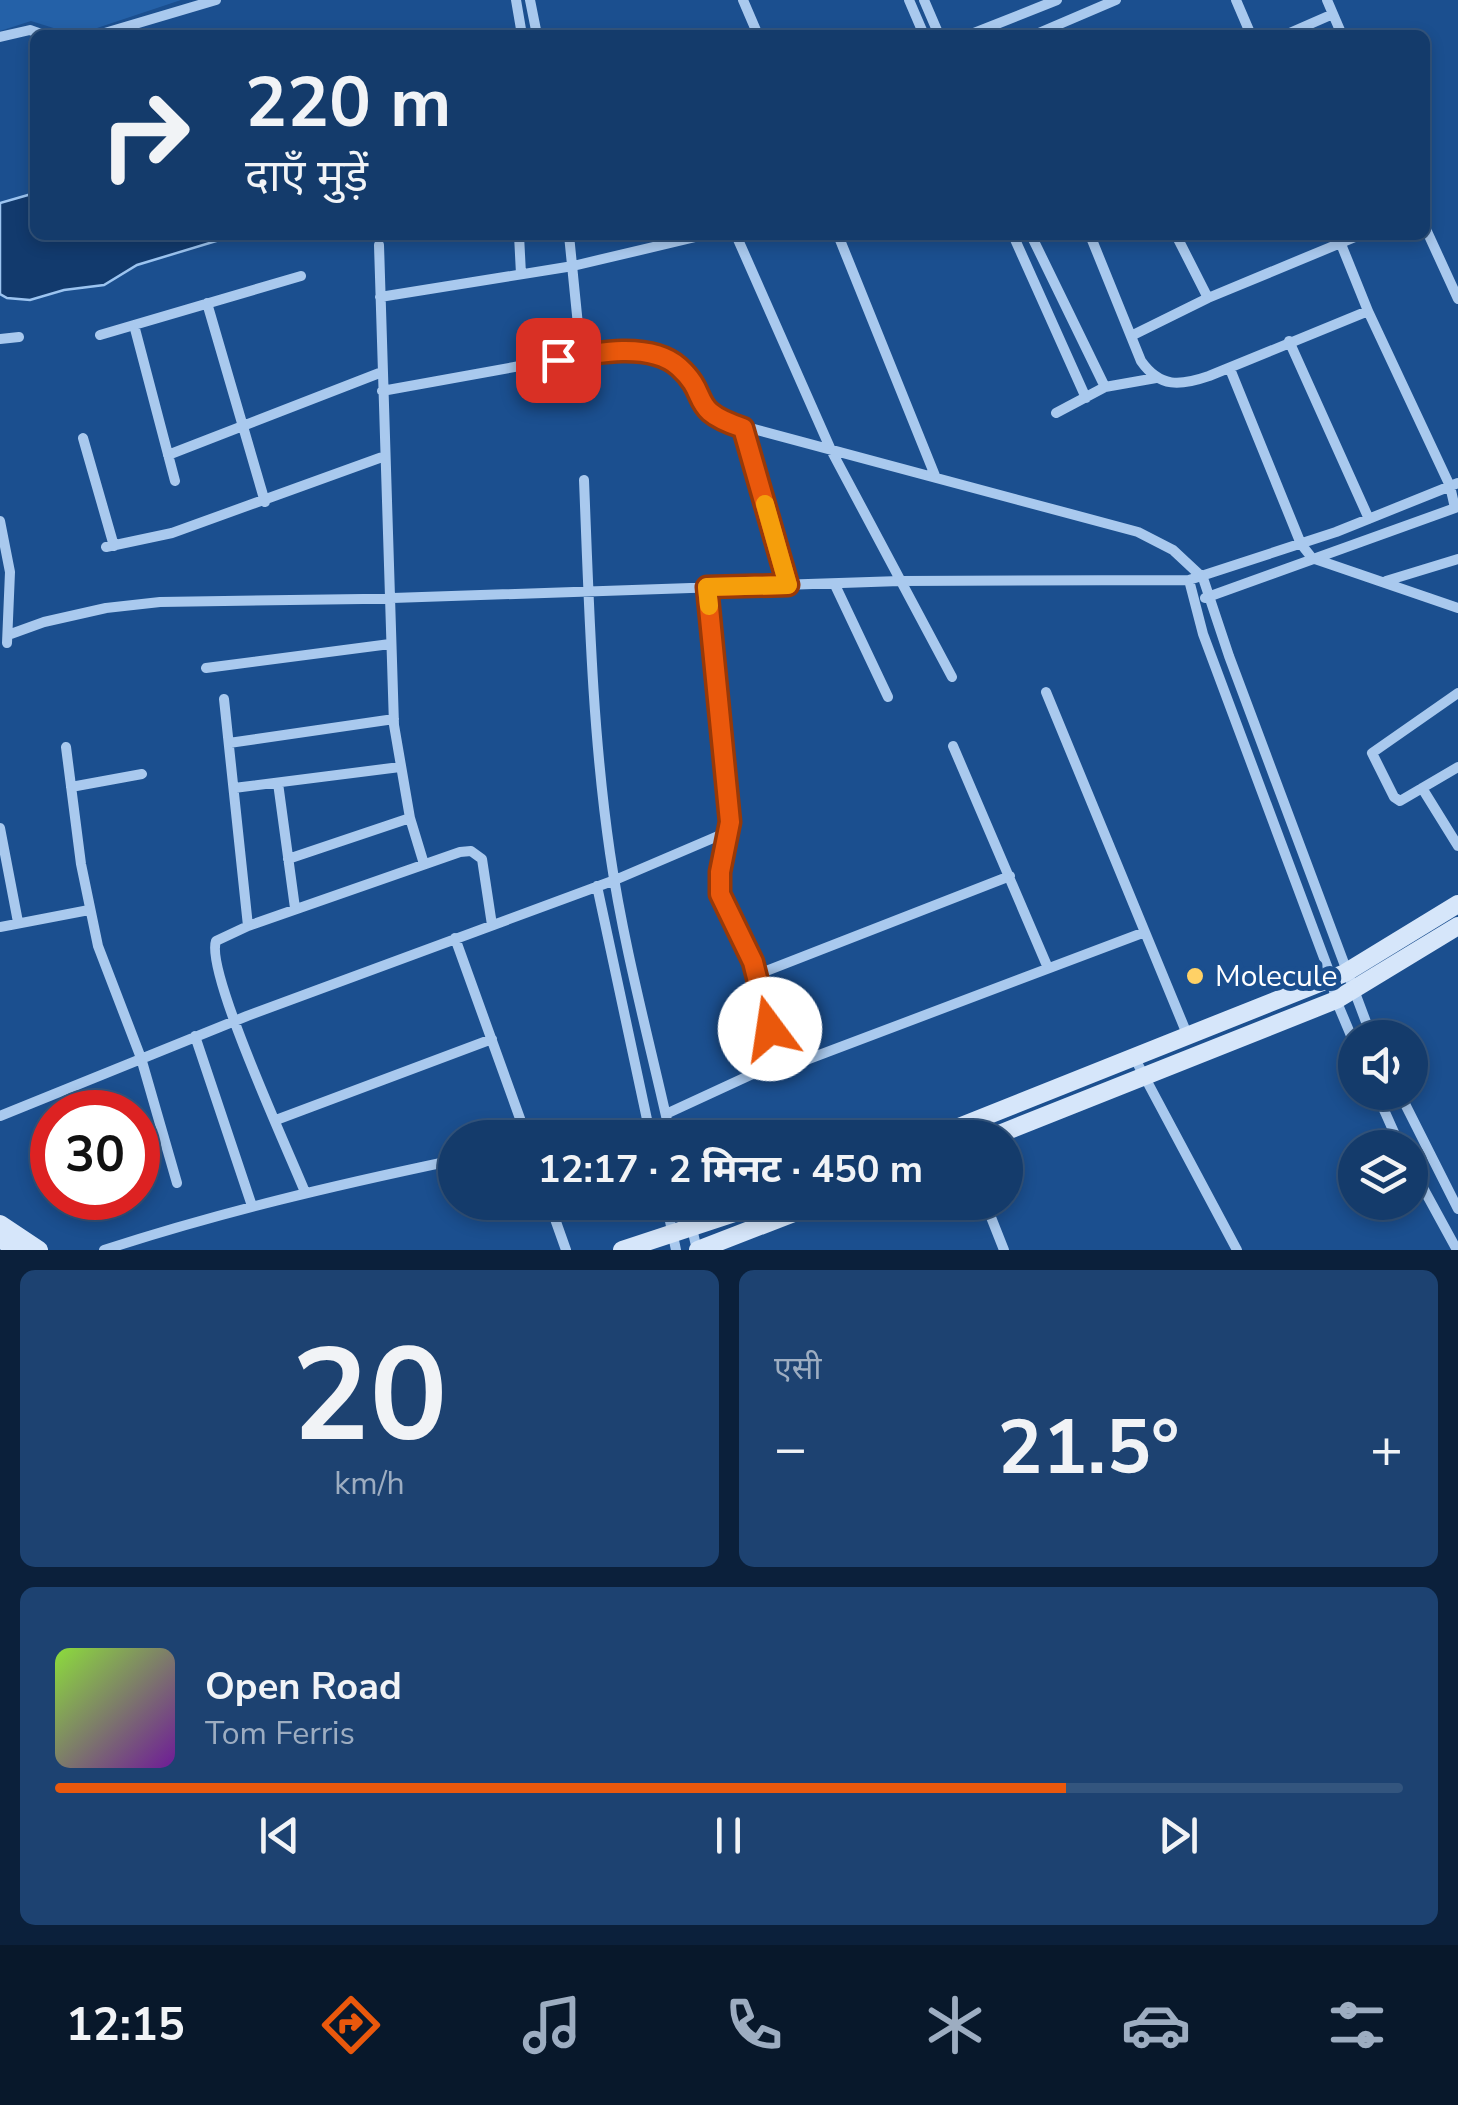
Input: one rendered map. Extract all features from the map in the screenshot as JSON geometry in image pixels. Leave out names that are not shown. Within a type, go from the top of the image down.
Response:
[{"type":"street","points":[[115,30],[216,0]]},
{"type":"street","points":[[516,0],[521,30]]},
{"type":"street","points":[[530,0],[536,30]]},
{"type":"street","points":[[744,0],[756,30]]},
{"type":"street","points":[[909,0],[922,30]]},
{"type":"street","points":[[924,0],[937,30]]},
{"type":"street","points":[[982,30],[1057,0]]},
{"type":"street","points":[[1046,30],[1116,0]]},
{"type":"street","points":[[1236,0],[1249,30]]},
{"type":"street","points":[[1327,0],[1340,30]]},
{"type":"street","points":[[1296,30],[1334,14]]},
{"type":"street","points":[[0,37],[30,30]]},
{"type":"street","points":[[1430,238],[1458,299]]},
{"type":"street","points":[[518,240],[521,274]]},
{"type":"street","points":[[570,240],[581,356]]},
{"type":"street","points":[[380,296],[573,266],[683,240]]},
{"type":"street","points":[[738,240],[831,450],[952,676]]},
{"type":"street","points":[[840,240],[936,478]]},
{"type":"street","points":[[1015,240],[1086,398]]},
{"type":"street","points":[[1033,240],[1104,387]]},
{"type":"street","points":[[1092,240],[1143,366],[1166,383],[1186,384],[1368,311]]},
{"type":"street","points":[[1180,240],[1208,298]]},
{"type":"street","points":[[1132,336],[1208,298],[1349,240]]},
{"type":"street","points":[[1194,602],[1457,508],[1454,484],[1368,311],[1341,244]]},
{"type":"street","points":[[379,245],[394,719],[410,818],[424,864]]},
{"type":"street","points":[[100,335],[301,276]]},
{"type":"street","points":[[207,303],[265,502]]},
{"type":"street","points":[[134,325],[175,482]]},
{"type":"street","points":[[0,338],[18,337]]},
{"type":"street","points":[[1290,341],[1368,518]]},
{"type":"street","points":[[382,390],[581,356],[659,355],[679,366],[712,416],[743,428],[1138,532],[1173,550],[1203,578],[1338,976],[1349,1020]]},
{"type":"street","points":[[1230,368],[1301,544],[1312,558],[1458,608]]},
{"type":"street","points":[[168,455],[382,372]]},
{"type":"street","points":[[1056,413],[1104,387],[1157,378]]},
{"type":"street","points":[[743,428],[788,585]]},
{"type":"street","points":[[84,438],[110,546],[172,534],[386,456]]},
{"type":"street","points":[[584,480],[604,794],[615,880],[667,1120]]},
{"type":"street","points":[[0,522],[11,594],[8,639],[44,622],[106,608],[160,602],[900,581],[1189,580],[1301,544],[1454,484]]},
{"type":"street","points":[[1385,582],[1458,560]]},
{"type":"street","points":[[1189,580],[1203,634],[1344,996],[1360,1020]]},
{"type":"street","points":[[835,584],[888,697]]},
{"type":"street","points":[[707,587],[730,822],[725,833],[720,894],[747,947],[776,1055],[774,1064]]},
{"type":"street","points":[[206,668],[390,644]]},
{"type":"street","points":[[1046,692],[1187,1034]]},
{"type":"street","points":[[1458,693],[1372,753],[1396,800],[1458,767]]},
{"type":"street","points":[[224,699],[248,926]]},
{"type":"street","points":[[229,742],[394,719]]},
{"type":"street","points":[[953,746],[1048,968]]},
{"type":"street","points":[[66,747],[89,910],[98,946],[141,1058],[178,1183]]},
{"type":"street","points":[[234,788],[400,767]]},
{"type":"street","points":[[71,786],[142,774]]},
{"type":"street","points":[[278,782],[295,908]]},
{"type":"street","points":[[1422,788],[1458,846]]},
{"type":"street","points":[[288,858],[410,818]]},
{"type":"street","points":[[0,828],[3,862],[18,922]]},
{"type":"street","points":[[0,1116],[235,1021],[615,880],[725,833]]},
{"type":"street","points":[[305,1192],[235,1021],[213,948],[223,936],[248,926],[460,852],[478,854],[482,859],[492,925]]},
{"type":"street","points":[[756,976],[1010,876]]},
{"type":"street","points":[[597,886],[648,1120]]},
{"type":"street","points":[[976,1120],[1338,976],[1458,904]]},
{"type":"street","points":[[0,927],[89,910]]},
{"type":"street","points":[[1023,1125],[1344,996],[1458,926]]},
{"type":"street","points":[[666,1114],[774,1064],[806,1060],[1146,932]]},
{"type":"street","points":[[455,938],[521,1120]]},
{"type":"street","points":[[196,1036],[252,1206]]},
{"type":"street","points":[[276,1120],[492,1039]]},
{"type":"street","points":[[1134,1056],[1238,1250]]},
{"type":"street","points":[[1408,1110],[1458,1210]]},
{"type":"street","points":[[104,1250],[189,1222],[305,1192],[438,1164]]},
{"type":"street","points":[[1428,1198],[1456,1250]]},
{"type":"street","points":[[556,1220],[566,1250]]},
{"type":"street","points":[[690,1220],[698,1250],[776,1220]]},
{"type":"street","points":[[622,1250],[674,1242],[692,1228],[715,1220]]},
{"type":"street","points":[[992,1220],[1004,1250]]},
{"type":"street","points":[[0,1224],[39,1250]]},
{"type":"street","points":[[0,1238],[16,1250]]},
{"type":"shaded area","points":[[0,0],[181,0],[91,30],[60,30],[31,21],[0,31]]},
{"type":"shaded area","points":[[30,194],[30,240],[220,240],[137,265],[104,285],[64,290],[30,300],[7,298],[0,294],[0,203]]},
{"type":"slow traffic","points":[[709,606],[707,587],[788,585],[765,504]]},
{"type":"place","name":"Molecule","points":[[1195,976]]},
{"type":"route","points":[[558,360],[609,354],[659,355],[679,366],[712,416],[743,428],[788,585],[707,587],[730,822],[725,833],[719,884],[725,908],[753,962],[770,1029]]}]
